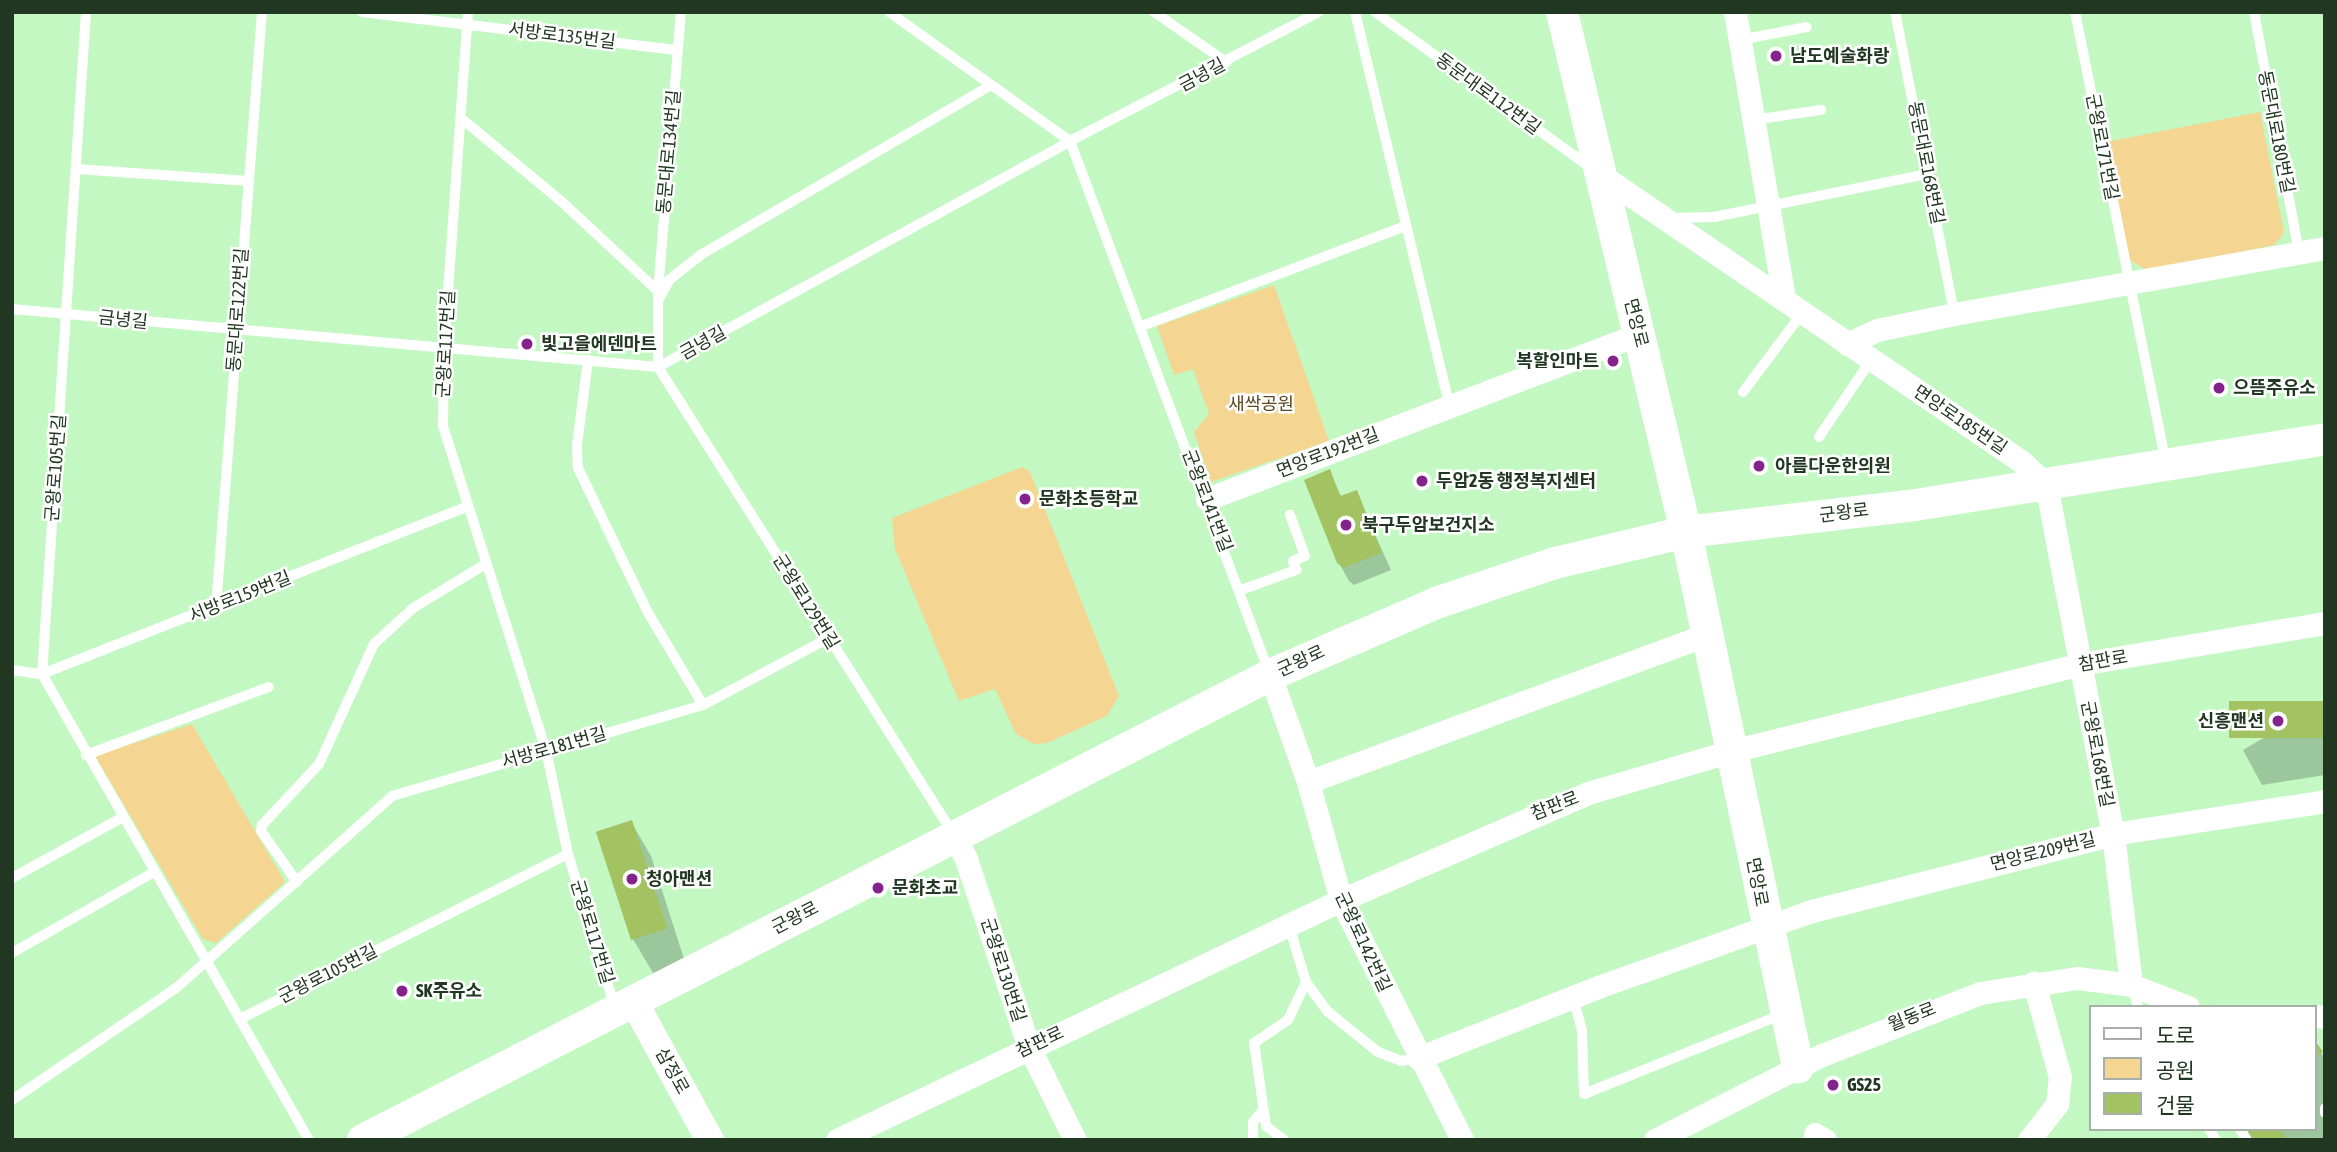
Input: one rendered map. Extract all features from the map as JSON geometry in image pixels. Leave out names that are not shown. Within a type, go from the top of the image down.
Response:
[{"type":"main road","name":"면앙로","points":[[1562,12],[1686,532],[1766,925],[1798,1067]]},
{"type":"main road","name":"군왕로","points":[[363,1140],[1270,676],[1460,595],[1555,563],[1686,532],[2046,484],[2325,439]]},
{"type":"street","points":[[1735,12],[1769,207],[1793,306]]},
{"type":"street","name":"면앙로185번길","points":[[1601,175],[1668,218],[1847,344],[2022,462],[2046,484]]},
{"type":"street","points":[[1847,344],[1877,330],[1954,314],[2325,248]]},
{"type":"street","name":"면앙로192번길","points":[[1206,499],[1639,334]]},
{"type":"street","name":"군왕로168번길","points":[[2046,484],[2113,834],[2131,985]]},
{"type":"street","name":"참판로","points":[[837,1140],[1341,900],[1541,811],[1732,751],[2080,664],[2325,623]]},
{"type":"street","points":[[1308,782],[1507,706],[1708,634]]},
{"type":"street","name":"군왕로142번길","points":[[1270,676],[1308,782],[1341,900],[1418,1058],[1462,1140]]},
{"type":"street","name":"면앙로209번길","points":[[1766,925],[2113,834],[2325,801]]},
{"type":"street","name":"군왕로130번길","points":[[954,836],[967,859],[1029,1047],[1075,1140]]},
{"type":"street","name":"면앙로","points":[[1573,997],[1766,925]]},
{"type":"street","name":"월동로","points":[[1655,1140],[1687,1133],[1798,1067],[1940,1006],[2034,983],[2077,978],[2131,985],[2183,1005]]},
{"type":"street","points":[[2029,1140],[2057,1104],[2060,1077],[2034,983]]},
{"type":"street","points":[[1418,1058],[1573,997]]},
{"type":"street","name":"삼정로","points":[[625,1006],[710,1140]]},
{"type":"lane","name":"군왕로105번길","points":[[42,674],[86,12]]},
{"type":"lane","name":"동문대로122번길","points":[[216,607],[262,12]]},
{"type":"lane","name":"서방로135번길","points":[[362,12],[678,51]]},
{"type":"lane","name":"군왕로117번길","points":[[468,12],[443,346],[443,426],[465,507],[546,750],[568,854],[625,1006]]},
{"type":"lane","name":"동문대로134번길","points":[[658,367],[658,296],[681,12]]},
{"type":"lane","points":[[889,12],[1070,141]]},
{"type":"lane","points":[[1154,12],[1226,62]]},
{"type":"lane","name":"금녕길","points":[[12,309],[658,367],[1070,141],[1319,12]]},
{"type":"lane","points":[[1355,12],[1450,407]]},
{"type":"lane","name":"동문대로112번길","points":[[1375,12],[1601,175]]},
{"type":"lane","name":"동문대로168번길","points":[[1895,12],[1954,314]]},
{"type":"lane","name":"군왕로171번길","points":[[2075,12],[2166,463]]},
{"type":"lane","name":"동문대로180번길","points":[[2254,12],[2299,253]]},
{"type":"lane","points":[[1740,40],[1807,27]]},
{"type":"lane","points":[[461,118],[561,201],[658,296],[669,280],[702,254],[991,85]]},
{"type":"lane","points":[[1754,120],[1821,110]]},
{"type":"lane","name":"군왕로141번길","points":[[1070,141],[1241,590],[1270,676]]},
{"type":"lane","points":[[76,169],[249,181]]},
{"type":"lane","points":[[1668,218],[1714,217],[1928,174]]},
{"type":"lane","points":[[1142,327],[1405,226]]},
{"type":"lane","points":[[1743,392],[1793,306]]},
{"type":"lane","points":[[588,360],[577,445],[578,468],[647,611],[703,705]]},
{"type":"lane","points":[[1819,437],[1871,360]]},
{"type":"lane","name":"군왕로129번길","points":[[658,367],[954,836]]},
{"type":"lane","name":"서방로159번길","points":[[12,670],[42,674],[465,507]]},
{"type":"lane","points":[[1241,590],[1296,570],[1293,561],[1305,556],[1290,515]]},
{"type":"lane","points":[[298,882],[261,831],[262,825],[319,764],[365,659],[388,629],[446,586],[484,565]]},
{"type":"lane","name":"서방로181번길","points":[[12,1100],[176,989],[392,796],[703,705],[829,638]]},
{"type":"lane","points":[[42,674],[121,818],[208,961],[309,1140]]},
{"type":"lane","points":[[86,755],[270,687]]},
{"type":"lane","points":[[12,878],[121,818]]},
{"type":"lane","name":"군왕로117번길","points":[[415,930],[568,854]]},
{"type":"lane","points":[[12,953],[154,872]]},
{"type":"lane","points":[[1289,926],[1306,982],[1334,1017],[1378,1052],[1401,1061],[1418,1058]]},
{"type":"lane","name":"군왕로105번길","points":[[240,1019],[415,930]]},
{"type":"lane","points":[[1284,1140],[1270,1132],[1262,1111],[1254,1043],[1287,1020],[1306,982]]},
{"type":"lane","points":[[2131,985],[2137,1005]]},
{"type":"lane","points":[[1573,997],[1583,1031],[1584,1094],[1786,1013]]},
{"type":"lane","points":[[1253,1140],[1253,1122],[1262,1111]]},
{"type":"green space","points":[[2260,112],[2284,233],[2274,245],[2147,271],[2130,260],[2106,142]]},
{"type":"green space","name":"새싹공원","points":[[1274,285],[1329,441],[1211,482],[1194,432],[1209,414],[1193,369],[1174,375],[1157,326]]},
{"type":"green space","points":[[1022,467],[1030,472],[1119,696],[1107,716],[1047,743],[1034,744],[1016,734],[995,689],[959,701],[895,549],[892,518]]},
{"type":"green space","points":[[192,724],[285,882],[216,943],[203,939],[95,756]]},
{"type":"building","name":"북구두암보건지소","points":[[1330,469],[1340,496],[1357,490],[1382,553],[1343,568],[1337,563],[1304,480]]},
{"type":"building","name":"신흥맨션","points":[[2229,701],[2325,701],[2325,738],[2229,738]]},
{"type":"building","name":"청아맨션","points":[[632,820],[667,928],[631,940],[596,832]]},
{"type":"building","points":[[2316,1042],[2323,1052],[2316,1056]]},
{"type":"building","points":[[2248,1131],[2281,1131],[2287,1140],[2254,1140]]},
{"type":"place","name":"남도예술화랑","points":[[1776,56]]},
{"type":"place","name":"빛고을에덴마트","points":[[527,344]]},
{"type":"place","name":"복할인마트","points":[[1613,361]]},
{"type":"place","name":"으뜸주유소","points":[[2219,388]]},
{"type":"place","name":"아름다운한의원","points":[[1759,466]]},
{"type":"place","name":"두암2동 행정복지센터","points":[[1422,481]]},
{"type":"place","name":"문화초등학교","points":[[1025,499]]},
{"type":"place","name":"북구두암보건지소","points":[[1346,525]]},
{"type":"place","name":"신흥맨션","points":[[2278,721]]},
{"type":"place","name":"청아맨션","points":[[632,879]]},
{"type":"place","name":"문화초교","points":[[878,888]]},
{"type":"place","name":"SK주유소","points":[[402,991]]},
{"type":"place","name":"GS25","points":[[1833,1085]]}]
